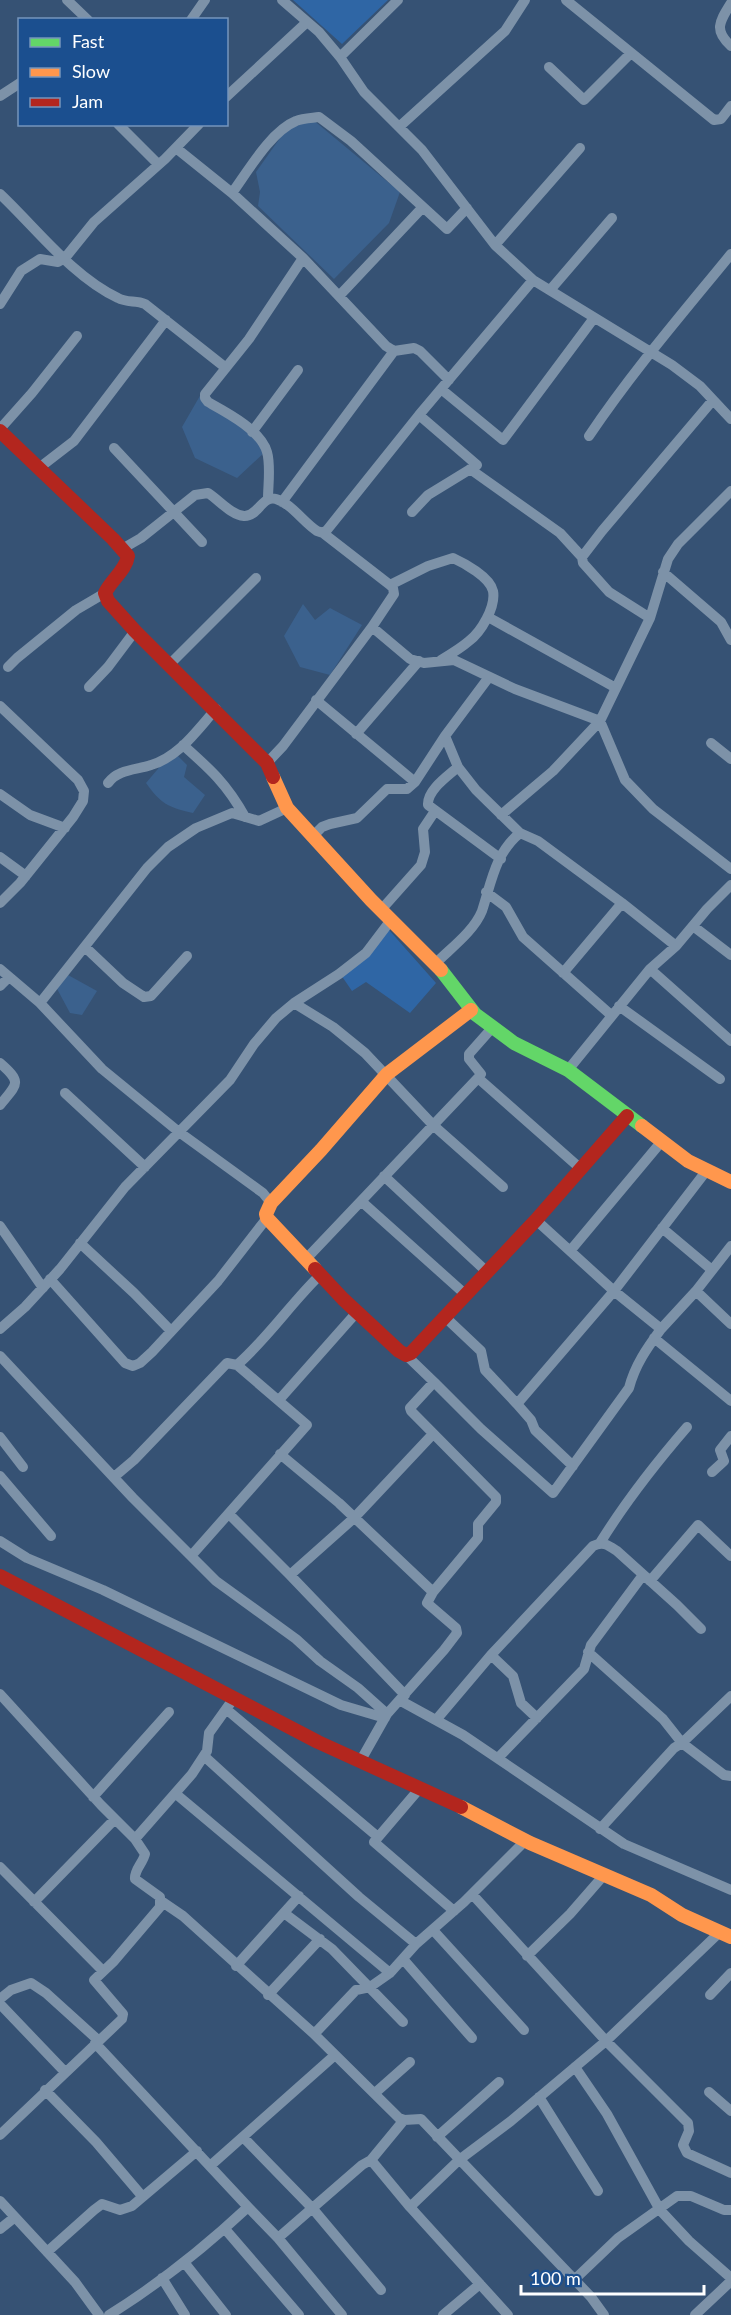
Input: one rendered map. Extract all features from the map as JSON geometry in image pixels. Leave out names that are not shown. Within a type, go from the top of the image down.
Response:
[{"type":"street","points":[[67,0],[85,18]]},
{"type":"street","points":[[192,18],[206,0]]},
{"type":"street","points":[[282,0],[319,32],[340,57],[364,92],[422,150],[495,245],[533,279],[651,351],[700,386],[731,419]]},
{"type":"street","points":[[340,57],[398,0]]},
{"type":"street","points":[[399,127],[505,31],[525,0]]},
{"type":"street","points":[[566,0],[714,120],[721,119],[731,106]]},
{"type":"street","points":[[731,3],[719,26],[720,33],[731,46]]},
{"type":"street","points":[[228,95],[307,22]]},
{"type":"street","points":[[549,67],[584,100],[631,53]]},
{"type":"street","points":[[0,96],[18,84]]},
{"type":"street","points":[[232,193],[262,151],[285,127],[296,120],[320,117],[351,141],[447,229],[467,208]]},
{"type":"street","points":[[120,126],[158,164]]},
{"type":"street","points":[[0,304],[29,264],[40,259],[58,262],[65,258],[94,222],[197,126]]},
{"type":"street","points":[[176,148],[232,193],[303,258],[379,339],[394,351]]},
{"type":"street","points":[[495,245],[580,148]]},
{"type":"street","points":[[0,194],[95,284],[120,299],[138,300],[226,368]]},
{"type":"street","points":[[340,295],[423,207]]},
{"type":"street","points":[[551,289],[612,218]]},
{"type":"street","points":[[589,436],[618,393],[731,254]]},
{"type":"street","points":[[268,499],[267,453],[264,445],[239,419],[205,398],[205,394],[249,339],[303,258]]},
{"type":"street","points":[[323,533],[533,279]]},
{"type":"street","points":[[282,502],[394,351],[414,348],[420,351],[445,384],[503,440],[594,318]]},
{"type":"street","points":[[39,468],[74,441],[166,320]]},
{"type":"street","points":[[8,667],[76,610],[105,593],[110,583],[129,560],[122,549],[0,430],[77,336]]},
{"type":"street","points":[[252,432],[298,370]]},
{"type":"street","points":[[582,557],[713,400]]},
{"type":"street","points":[[412,512],[428,495],[477,465],[419,415]]},
{"type":"street","points":[[114,448],[202,542]]},
{"type":"street","points":[[470,469],[560,533],[609,592],[650,618]]},
{"type":"street","points":[[501,815],[553,771],[600,721],[650,618],[663,573],[678,544],[731,490]]},
{"type":"street","points":[[122,549],[141,538],[195,495],[208,493],[242,516],[249,516],[268,499],[274,498],[390,585],[394,591],[392,598],[372,627],[283,746],[267,763]]},
{"type":"street","points":[[390,585],[428,566],[453,558],[480,574],[490,585],[493,591],[488,617],[482,628],[470,640],[441,660]]},
{"type":"street","points":[[663,573],[721,622],[731,640]]},
{"type":"street","points":[[170,664],[256,578]]},
{"type":"street","points":[[105,593],[108,601],[135,631],[267,763],[287,808],[386,915],[436,963],[471,1010],[514,1043],[568,1070],[688,1161],[731,1182]]},
{"type":"street","points":[[488,617],[616,687]]},
{"type":"street","points":[[372,627],[410,659],[424,663],[454,660],[515,689],[600,721],[625,780],[653,809],[731,870]]},
{"type":"street","points":[[89,687],[108,667],[135,631]]},
{"type":"street","points":[[356,734],[419,661]]},
{"type":"street","points":[[313,836],[330,824],[357,818],[387,789],[407,789],[415,782],[445,736],[489,677]]},
{"type":"street","points":[[316,700],[415,782]]},
{"type":"street","points":[[0,706],[78,780],[84,790],[83,801],[65,828],[26,876],[0,903]]},
{"type":"street","points":[[108,783],[121,773],[168,759],[216,710]]},
{"type":"street","points":[[445,736],[458,767],[476,790],[520,834],[538,841],[676,945]]},
{"type":"street","points":[[711,742],[731,759]]},
{"type":"street","points":[[183,745],[218,776],[231,792],[245,817]]},
{"type":"street","points":[[458,767],[442,781],[428,799],[428,806],[501,859]]},
{"type":"street","points":[[0,794],[30,815],[65,828]]},
{"type":"street","points":[[40,1003],[147,868],[168,847],[196,828],[232,813],[259,821],[287,808]]},
{"type":"street","points":[[0,1329],[51,1279],[125,1187],[230,1080],[261,1035],[276,1018],[366,953],[386,915],[421,865],[425,852],[423,829],[435,811]]},
{"type":"street","points":[[436,963],[477,920],[495,868],[510,843],[520,834]]},
{"type":"street","points":[[0,857],[26,876]]},
{"type":"street","points":[[568,1070],[650,969],[676,945],[731,885]]},
{"type":"street","points":[[486,892],[506,906],[523,937],[611,1015]]},
{"type":"street","points":[[563,973],[622,903]]},
{"type":"street","points":[[693,926],[731,955]]},
{"type":"street","points":[[86,947],[123,982],[144,997],[151,996],[187,956]]},
{"type":"street","points":[[0,969],[40,1003],[102,1070],[179,1132],[263,1193],[271,1203]]},
{"type":"street","points":[[650,969],[731,1041]]},
{"type":"street","points":[[0,986],[9,977]]},
{"type":"street","points":[[294,1003],[333,1027],[366,1053],[433,1125],[503,1187]]},
{"type":"street","points":[[619,1006],[720,1079]]},
{"type":"street","points":[[51,1279],[125,1363],[133,1366],[140,1363],[218,1281],[267,1218],[266,1214],[271,1203],[387,1074],[471,1010]]},
{"type":"street","points":[[306,1258],[478,1078],[481,1074],[469,1059],[468,1054],[492,1028]]},
{"type":"street","points":[[0,1063],[15,1077],[17,1082],[0,1105]]},
{"type":"street","points":[[478,1078],[581,1169]]},
{"type":"street","points":[[65,1093],[145,1167]]},
{"type":"street","points":[[406,1355],[411,1353],[536,1220],[627,1116]]},
{"type":"street","points":[[570,1251],[662,1141]]},
{"type":"street","points":[[517,1404],[614,1291],[707,1170]]},
{"type":"street","points":[[384,1176],[487,1272]]},
{"type":"street","points":[[361,1201],[466,1295]]},
{"type":"street","points":[[267,1218],[357,1312],[406,1355],[481,1429],[554,1493],[629,1388],[637,1365],[658,1334],[731,1246]]},
{"type":"street","points":[[536,1220],[731,1401]]},
{"type":"street","points":[[0,1226],[43,1288]]},
{"type":"street","points":[[662,1228],[712,1270]]},
{"type":"street","points":[[80,1243],[171,1331]]},
{"type":"street","points":[[237,1365],[258,1347],[296,1299],[321,1274]]},
{"type":"street","points":[[696,1291],[731,1324]]},
{"type":"street","points":[[279,1400],[357,1312]]},
{"type":"street","points":[[445,1317],[481,1351],[484,1370],[531,1420],[535,1430],[573,1466]]},
{"type":"street","points":[[0,1356],[216,1581],[296,1639],[320,1661],[350,1682],[384,1720]]},
{"type":"street","points":[[114,1477],[134,1460],[227,1362],[237,1365],[307,1425],[191,1556]]},
{"type":"street","points":[[361,1760],[384,1720],[457,1633],[456,1628],[427,1604],[433,1592],[478,1538],[478,1524],[496,1502],[496,1497],[432,1435],[410,1408],[434,1382]]},
{"type":"street","points":[[436,1720],[491,1655],[593,1546],[600,1543],[646,1474],[687,1427]]},
{"type":"street","points":[[290,1575],[354,1518],[432,1435]]},
{"type":"street","points":[[712,1473],[727,1464],[720,1450],[731,1436]]},
{"type":"street","points":[[0,1437],[23,1467]]},
{"type":"street","points":[[280,1454],[354,1518],[433,1592]]},
{"type":"street","points":[[0,1476],[51,1536]]},
{"type":"street","points":[[229,1514],[290,1575],[403,1698],[498,1758],[624,1844],[731,1890]]},
{"type":"street","points":[[498,1758],[584,1669],[591,1645],[614,1611],[698,1525],[731,1556]]},
{"type":"street","points":[[0,1541],[27,1558],[103,1590],[341,1705],[384,1720]]},
{"type":"street","points":[[600,1543],[617,1551],[701,1629]]},
{"type":"street","points":[[0,1576],[318,1742],[361,1760],[525,1840],[651,1895],[682,1915],[726,1935],[606,2041],[459,2160],[410,2207]]},
{"type":"street","points":[[588,1652],[663,1719],[682,1743],[724,1774],[731,1776]]},
{"type":"street","points":[[491,1655],[513,1676],[521,1703],[537,1718]]},
{"type":"street","points":[[0,1694],[114,1820],[135,1839],[145,1854],[135,1874],[135,1879],[183,1916],[268,1995],[313,2033],[404,2121]]},
{"type":"street","points":[[600,1828],[674,1748],[731,1696]]},
{"type":"street","points":[[135,1839],[176,1794],[204,1756],[209,1733],[234,1698]]},
{"type":"street","points":[[226,1710],[378,1838]]},
{"type":"street","points":[[93,1797],[169,1712]]},
{"type":"street","points":[[204,1756],[359,1897],[416,1944]]},
{"type":"street","points":[[420,1788],[374,1842],[454,1911]]},
{"type":"street","points":[[176,1794],[390,1973]]},
{"type":"street","points":[[34,1902],[114,1820]]},
{"type":"street","points":[[313,2033],[356,1990],[370,1987],[390,1973],[416,1944],[472,1894],[525,1840]]},
{"type":"street","points":[[0,1867],[103,1971]]},
{"type":"street","points":[[527,1956],[570,1914],[604,1875]]},
{"type":"street","points":[[472,1894],[606,2041],[688,2123],[689,2131],[683,2145],[687,2152],[731,2173]]},
{"type":"street","points":[[236,1966],[299,1896]]},
{"type":"street","points":[[0,2135],[123,2016],[94,1980],[114,1961],[160,1907],[161,1900]]},
{"type":"street","points":[[284,1913],[320,1939],[403,2022]]},
{"type":"street","points":[[433,1930],[524,2030]]},
{"type":"street","points":[[268,1995],[320,1939]]},
{"type":"street","points":[[403,1959],[472,2038]]},
{"type":"street","points":[[710,1995],[731,1973]]},
{"type":"street","points":[[0,1999],[11,1990],[32,1983],[46,1993],[96,2042],[278,2238],[342,2315]]},
{"type":"street","points":[[0,2004],[65,2072]]},
{"type":"street","points":[[210,2166],[335,2055]]},
{"type":"street","points":[[375,2093],[410,2062]]},
{"type":"street","points":[[575,2067],[607,2114],[660,2210],[689,2241],[731,2279],[695,2315]]},
{"type":"street","points":[[437,2137],[499,2082]]},
{"type":"street","points":[[45,2090],[96,2142],[142,2196]]},
{"type":"street","points":[[709,2092],[731,2111]]},
{"type":"street","points":[[539,2097],[598,2191]]},
{"type":"street","points":[[278,2238],[362,2165],[371,2160],[404,2121],[421,2119],[574,2280],[604,2315]]},
{"type":"street","points":[[243,2137],[313,2209],[381,2290]]},
{"type":"street","points":[[47,2252],[102,2204],[125,2210],[197,2151]]},
{"type":"street","points":[[371,2160],[410,2207],[508,2315]]},
{"type":"street","points":[[574,2280],[618,2238],[677,2196],[683,2194],[691,2196],[724,2210],[731,2210]]},
{"type":"street","points":[[0,2201],[75,2282],[99,2315]]},
{"type":"street","points":[[109,2315],[184,2262],[248,2207]]},
{"type":"street","points":[[0,2229],[15,2217]]},
{"type":"street","points":[[225,2229],[299,2315]]},
{"type":"street","points":[[184,2262],[226,2315]]},
{"type":"street","points":[[162,2278],[185,2315]]},
{"type":"street","points":[[443,2315],[480,2284]]},
{"type":"shaded area","points":[[293,0],[388,0],[342,44]]},
{"type":"shaded area","points":[[312,119],[400,192],[389,223],[334,279],[258,206],[260,192],[256,172],[285,131]]},
{"type":"shaded area","points":[[201,394],[248,424],[266,451],[237,478],[195,458],[182,427]]},
{"type":"shaded area","points":[[303,604],[315,620],[330,608],[362,625],[330,675],[300,667],[284,636]]},
{"type":"shaded area","points":[[173,751],[187,765],[184,777],[205,795],[193,813],[166,804],[146,783]]},
{"type":"shaded area","points":[[389,930],[436,983],[410,1013],[366,982],[352,991],[341,975]]},
{"type":"shaded area","points":[[68,975],[97,991],[82,1015],[70,1013],[55,985]]},
{"type":"traffic: fast","points":[[441,970],[475,1014],[514,1043],[568,1070],[642,1126]]},
{"type":"traffic: slow","points":[[273,777],[287,808],[371,900],[441,970]]},
{"type":"traffic: slow","points":[[315,1269],[267,1218],[266,1214],[271,1203],[387,1074],[471,1010]]},
{"type":"traffic: slow","points":[[642,1126],[688,1161],[731,1182]]},
{"type":"traffic: slow","points":[[461,1807],[530,1843],[651,1895],[682,1915],[731,1937]]},
{"type":"traffic: jam","points":[[0,431],[128,556],[124,566],[105,593],[108,601],[267,763],[273,777]]},
{"type":"traffic: jam","points":[[315,1269],[343,1299],[399,1351],[406,1355],[411,1353],[536,1220],[627,1116]]},
{"type":"traffic: jam","points":[[0,1576],[318,1742],[461,1807]]}]
